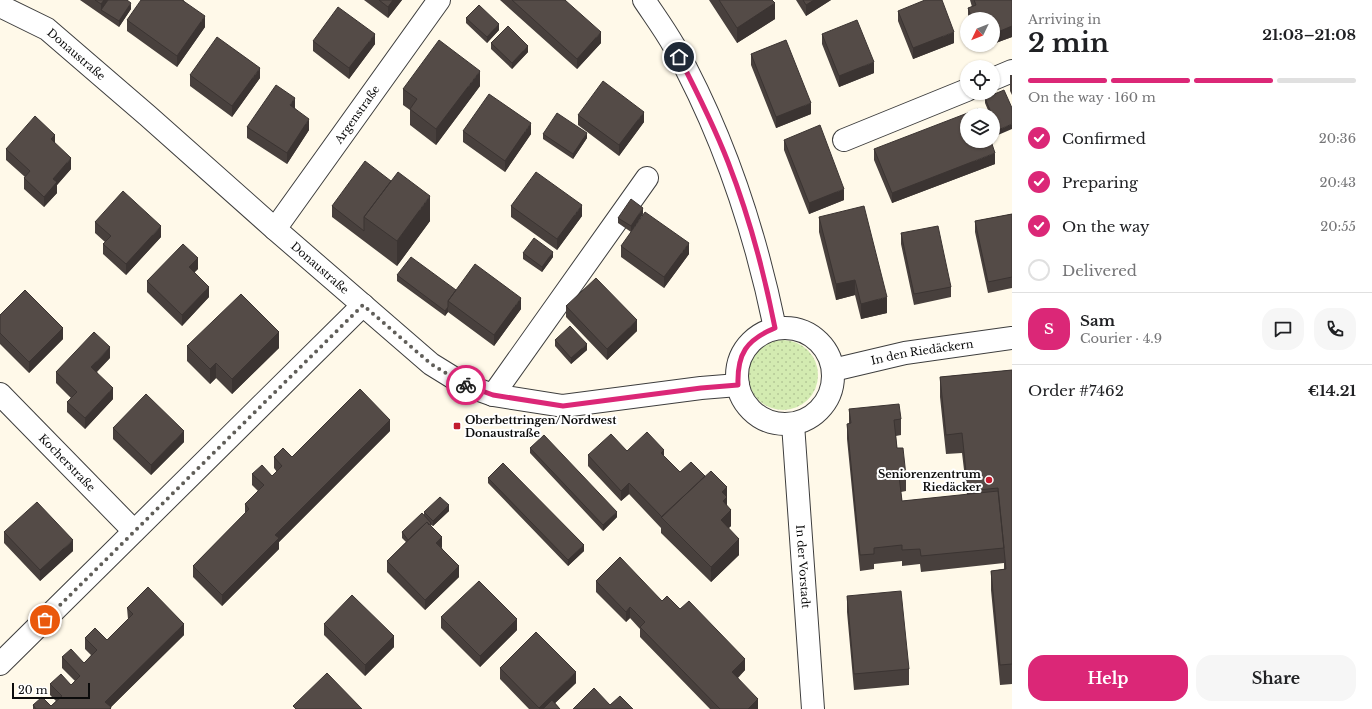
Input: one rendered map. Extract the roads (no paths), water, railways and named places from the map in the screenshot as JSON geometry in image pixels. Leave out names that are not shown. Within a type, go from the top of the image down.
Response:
[{"type":"street","name":"Argenstraße","points":[[275,228],[438,0]]},
{"type":"street","points":[[644,0],[673,46],[703,104],[728,163],[749,225],[768,292],[775,328]]},
{"type":"street","name":"Donaustraße","points":[[0,6],[47,30],[148,116],[431,364],[465,385],[493,395],[563,406],[701,388],[738,385]]},
{"type":"street","points":[[1000,76],[1012,72]]},
{"type":"street","points":[[844,140],[960,93]]},
{"type":"street","points":[[493,395],[647,178]]},
{"type":"street","points":[[0,664],[363,305]]},
{"type":"street","points":[[775,328],[791,328],[806,332],[819,342],[829,354],[833,370],[833,385],[828,399],[820,411],[807,419],[793,424],[778,424],[764,420],[752,411],[743,399],[738,385],[737,370],[741,356],[750,343],[761,334],[775,328]]},
{"type":"street","name":"In den Riedäckern","points":[[833,370],[904,353],[1012,338]]},
{"type":"street","name":"Kocherstraße","points":[[0,394],[134,531]]},
{"type":"street","name":"In der Vorstadt","points":[[793,424],[813,709]]},
{"type":"place","name":"Oberbettringen/Nordwest Donaustraße","points":[[457,426]]},
{"type":"place","name":"Seniorenzentrum Riedäcker","points":[[989,480]]}]
